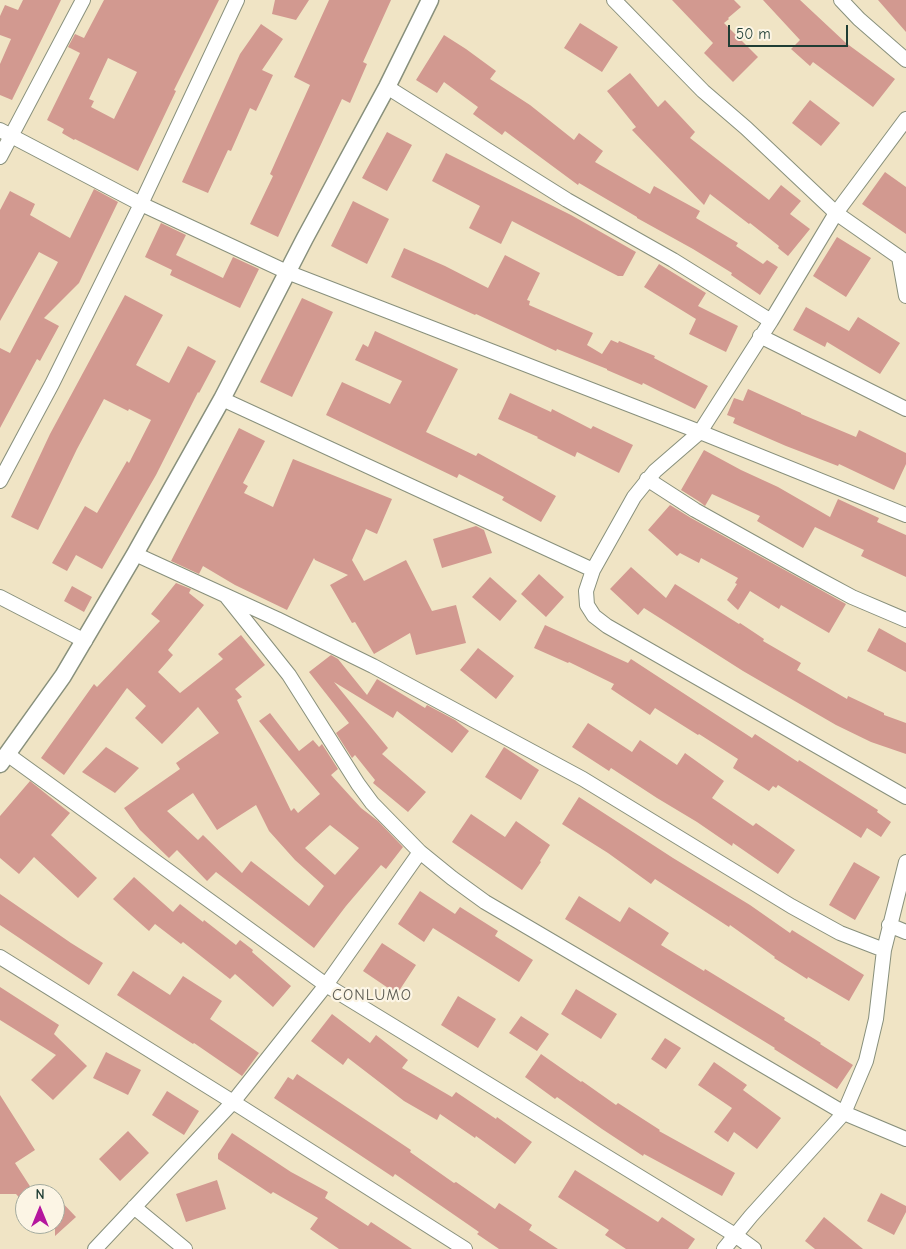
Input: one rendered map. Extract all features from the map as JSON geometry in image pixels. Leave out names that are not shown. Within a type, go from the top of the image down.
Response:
[{"type":"street","points":[[0,157],[5,133],[83,0]]},
{"type":"street","points":[[0,481],[52,384],[141,204],[238,0]]},
{"type":"street","points":[[430,0],[387,87],[287,272],[222,399],[85,641],[63,676],[4,759],[326,985],[735,1235],[754,1249]]},
{"type":"street","points":[[614,0],[703,91],[746,128],[836,213],[902,259],[906,296]]},
{"type":"street","points":[[841,0],[859,19],[906,60]]},
{"type":"street","points":[[387,87],[567,200],[673,260],[771,321]]},
{"type":"street","points":[[906,119],[836,213],[771,321],[700,432],[647,479],[634,497],[592,570],[586,591],[587,605],[594,616],[607,626],[906,798]]},
{"type":"street","points":[[5,133],[141,204],[287,272],[700,432],[906,515]]},
{"type":"street","points":[[760,336],[906,409]]},
{"type":"street","points":[[222,399],[592,570]]},
{"type":"street","points":[[647,479],[695,510],[815,577],[852,597],[906,620]]},
{"type":"street","points":[[135,554],[373,666],[583,780],[791,906],[840,932],[884,950]]},
{"type":"street","points":[[226,596],[289,675],[367,796],[420,852],[452,878],[485,902],[844,1113],[906,1139]]},
{"type":"street","points":[[0,597],[85,641]]},
{"type":"street","points":[[95,1249],[233,1102],[326,985],[420,852]]},
{"type":"street","points":[[724,1249],[844,1113],[866,1061],[876,1019],[884,950],[889,925],[906,862]]},
{"type":"street","points":[[889,925],[906,932]]},
{"type":"street","points":[[0,957],[465,1249]]},
{"type":"street","points":[[134,1207],[185,1249]]},
{"type":"building","points":[[23,0],[61,0],[12,100],[0,95],[0,64],[11,39],[0,35],[0,16],[5,5],[18,10]]},
{"type":"building","points":[[104,0],[219,0],[174,90],[176,91],[138,171],[74,140],[62,133],[64,129],[47,120],[80,53],[68,47],[75,34],[84,38]],"holes":[[[108,58],[137,72],[114,119],[91,107],[94,101],[89,99]]]},
{"type":"building","points":[[275,0],[309,0],[296,20],[272,14]]},
{"type":"building","points":[[329,0],[391,0],[363,62],[367,64],[350,103],[342,99],[278,237],[250,224],[273,176],[270,174],[310,85],[294,77]]},
{"type":"building","points":[[672,0],[734,0],[741,7],[724,23],[758,57],[733,82],[704,53],[713,43]]},
{"type":"building","points":[[763,0],[800,0],[846,43],[895,79],[873,107],[813,62],[810,66],[791,49],[800,40]]},
{"type":"building","points":[[878,0],[906,0],[906,32]]},
{"type":"building","points":[[580,23],[618,47],[602,72],[564,48]]},
{"type":"building","points":[[261,24],[283,39],[262,70],[273,75],[256,111],[250,108],[231,151],[228,150],[208,193],[182,182],[240,54]]},
{"type":"building","points":[[444,35],[496,71],[490,79],[530,105],[574,140],[579,133],[603,151],[595,162],[650,194],[654,186],[700,211],[696,218],[738,243],[736,246],[763,264],[767,260],[778,267],[760,295],[731,275],[732,273],[693,249],[579,183],[578,185],[505,131],[502,135],[473,114],[478,107],[444,82],[437,93],[416,80]]},
{"type":"building","points":[[630,73],[658,107],[665,100],[695,132],[690,138],[769,200],[781,185],[801,201],[790,214],[810,229],[788,256],[778,248],[779,246],[710,194],[704,205],[632,130],[636,127],[607,91]]},
{"type":"building","points":[[810,100],[840,123],[821,146],[792,123]]},
{"type":"building","points":[[387,132],[412,145],[387,191],[362,178]]},
{"type":"building","points":[[446,153],[571,215],[636,252],[623,276],[618,276],[512,221],[501,244],[469,228],[480,206],[432,181]]},
{"type":"building","points":[[885,172],[906,187],[906,234],[862,204]]},
{"type":"building","points":[[94,189],[118,202],[79,283],[44,318],[59,326],[40,361],[37,359],[0,428],[0,348],[10,353],[58,262],[39,252],[0,321],[0,210],[10,191],[35,204],[30,215],[70,238]]},
{"type":"building","points":[[353,201],[389,219],[367,264],[331,246]]},
{"type":"building","points":[[161,223],[186,235],[176,255],[223,278],[233,257],[259,269],[240,308],[170,275],[172,270],[145,257]]},
{"type":"building","points":[[837,237],[871,258],[846,297],[813,276]]},
{"type":"building","points":[[404,248],[488,288],[505,255],[540,273],[527,300],[530,301],[529,305],[593,333],[587,345],[602,354],[611,340],[618,343],[619,341],[655,356],[654,358],[708,386],[695,409],[643,383],[642,385],[557,349],[556,351],[391,277]]},
{"type":"building","points":[[659,264],[706,293],[698,306],[738,326],[726,352],[689,334],[696,319],[644,287]]},
{"type":"building","points":[[125,295],[163,315],[136,365],[169,383],[188,346],[216,361],[156,475],[102,569],[76,555],[67,571],[52,563],[85,506],[97,513],[127,461],[129,463],[151,420],[104,399],[77,449],[38,530],[11,517],[50,434]]},
{"type":"building","points":[[302,298],[333,312],[292,397],[260,382]]},
{"type":"building","points":[[806,307],[849,331],[858,317],[900,343],[880,374],[827,342],[825,347],[793,330]]},
{"type":"building","points":[[375,331],[458,369],[426,432],[476,456],[478,453],[556,496],[541,522],[502,500],[504,497],[459,474],[457,478],[326,415],[342,382],[390,404],[402,381],[355,360],[363,344],[368,347]]},
{"type":"building","points":[[748,389],[856,437],[859,430],[906,453],[906,464],[894,490],[839,464],[838,466],[786,446],[733,423],[735,418],[727,415],[734,398],[743,401]]},
{"type":"building","points":[[510,393],[551,412],[552,409],[591,429],[593,426],[633,445],[619,473],[577,452],[575,457],[538,437],[498,419]]},
{"type":"building","points":[[239,428],[265,441],[243,483],[248,486],[244,493],[273,507],[293,459],[392,499],[377,534],[366,529],[352,560],[364,581],[406,560],[432,611],[456,605],[466,643],[416,655],[410,633],[374,654],[355,622],[352,623],[330,585],[348,575],[314,558],[287,610],[235,585],[203,566],[199,574],[171,561]]},
{"type":"building","points":[[704,450],[778,487],[830,517],[838,499],[879,518],[877,522],[906,535],[906,577],[861,556],[864,550],[815,527],[803,548],[757,521],[760,516],[712,494],[705,506],[681,490]]},
{"type":"building","points":[[670,505],[846,604],[829,633],[781,605],[779,609],[750,591],[738,610],[727,600],[737,584],[735,583],[738,578],[701,558],[699,563],[680,553],[677,556],[648,530]]},
{"type":"building","points":[[476,526],[484,530],[492,553],[442,568],[433,539]]},
{"type":"building","points":[[631,567],[666,598],[675,584],[740,623],[764,639],[763,641],[801,663],[797,670],[847,699],[848,696],[884,713],[884,715],[906,723],[906,754],[871,742],[836,725],[743,671],[644,608],[638,615],[610,589]]},
{"type":"building","points":[[539,574],[564,597],[546,617],[521,594]]},
{"type":"building","points":[[490,577],[517,601],[500,621],[472,597]]},
{"type":"building","points":[[176,583],[191,589],[189,593],[204,605],[168,650],[173,655],[158,672],[180,693],[223,659],[218,654],[241,635],[265,665],[235,689],[242,697],[237,700],[291,811],[294,808],[298,813],[320,794],[259,721],[270,713],[299,751],[313,740],[319,747],[322,744],[338,769],[331,775],[361,808],[378,821],[403,847],[386,869],[381,865],[314,948],[216,872],[207,881],[177,850],[169,858],[140,830],[124,808],[180,769],[176,763],[219,733],[198,707],[162,744],[135,718],[146,706],[127,688],[64,775],[41,758],[94,684],[97,687],[160,621],[151,614]],"holes":[[[193,793],[217,830],[256,805],[269,831],[295,860],[324,886],[309,906],[251,861],[242,873],[203,835],[198,840],[167,811]],[[330,825],[359,848],[335,875],[305,848]]]},
{"type":"building","points":[[72,586],[92,597],[84,612],[64,601]]},
{"type":"building","points":[[545,625],[628,663],[631,659],[752,738],[755,734],[798,762],[799,760],[878,810],[877,812],[891,822],[881,837],[867,828],[861,838],[778,785],[776,788],[773,786],[769,791],[733,768],[738,759],[699,734],[655,708],[650,715],[611,689],[614,684],[569,662],[534,648]]},
{"type":"building","points":[[879,628],[906,643],[906,672],[867,651]]},
{"type":"building","points":[[478,648],[514,676],[496,699],[460,670]]},
{"type":"building","points":[[331,655],[338,659],[367,695],[377,679],[425,708],[427,705],[455,720],[469,731],[452,753],[397,711],[393,718],[334,682],[388,748],[382,754],[426,792],[408,812],[373,783],[375,780],[355,755],[352,758],[336,733],[349,723],[309,672]]},
{"type":"building","points":[[588,723],[632,752],[640,740],[677,765],[685,753],[724,781],[712,798],[753,826],[756,823],[795,850],[778,874],[733,843],[732,846],[611,768],[609,771],[572,747]]},
{"type":"building","points":[[106,747],[139,768],[115,793],[82,772]]},
{"type":"building","points":[[504,747],[539,770],[521,800],[485,777]]},
{"type":"building","points":[[30,781],[70,813],[51,835],[97,878],[78,898],[34,857],[19,874],[0,858],[0,816]]},
{"type":"building","points":[[579,797],[750,905],[790,933],[792,930],[864,975],[849,1001],[808,977],[807,979],[774,958],[730,925],[729,927],[655,879],[651,884],[608,853],[562,824]]},
{"type":"building","points":[[471,814],[505,837],[516,821],[550,845],[522,890],[452,842]]},
{"type":"building","points":[[854,862],[880,877],[855,920],[829,905]]},
{"type":"building","points":[[134,877],[173,912],[180,904],[236,945],[240,940],[291,986],[273,1007],[235,974],[230,979],[183,942],[181,944],[155,924],[149,931],[113,899]]},
{"type":"building","points":[[420,891],[455,914],[460,907],[498,931],[495,936],[533,960],[519,982],[433,928],[424,942],[398,924]]},
{"type":"building","points":[[0,894],[103,963],[89,985],[0,925]]},
{"type":"building","points":[[579,896],[620,922],[629,907],[669,933],[661,945],[704,971],[705,969],[785,1018],[784,1020],[853,1065],[837,1089],[775,1048],[565,919]]},
{"type":"building","points":[[382,943],[416,965],[397,994],[363,971]]},
{"type":"building","points":[[133,971],[170,995],[183,976],[222,1001],[210,1019],[259,1053],[242,1076],[194,1043],[117,995]]},
{"type":"building","points":[[0,987],[59,1025],[54,1034],[87,1066],[53,1100],[31,1080],[56,1055],[0,1020]]},
{"type":"building","points":[[576,989],[617,1014],[601,1039],[561,1014]]},
{"type":"building","points":[[458,996],[496,1019],[478,1048],[441,1025]]},
{"type":"building","points":[[332,1014],[370,1043],[376,1035],[408,1060],[402,1068],[452,1097],[456,1092],[496,1119],[497,1117],[532,1142],[515,1164],[476,1136],[475,1138],[440,1114],[437,1120],[404,1101],[348,1058],[343,1065],[311,1041]]},
{"type":"building","points":[[521,1016],[549,1034],[537,1051],[509,1033]]},
{"type":"building","points":[[665,1038],[681,1048],[666,1069],[651,1059]]},
{"type":"building","points":[[106,1052],[141,1070],[128,1095],[93,1078]]},
{"type":"building","points":[[541,1054],[616,1105],[618,1103],[659,1131],[735,1173],[722,1196],[644,1154],[643,1156],[557,1097],[555,1099],[525,1077]]},
{"type":"building","points":[[714,1062],[747,1085],[743,1090],[781,1118],[757,1149],[734,1132],[728,1142],[714,1132],[732,1108],[698,1085]]},
{"type":"building","points":[[297,1074],[411,1150],[410,1152],[454,1183],[456,1182],[495,1209],[499,1203],[532,1225],[529,1230],[558,1249],[499,1249],[477,1234],[479,1232],[395,1174],[393,1177],[274,1098],[288,1077],[293,1080]]},
{"type":"building","points":[[167,1091],[199,1111],[184,1135],[152,1115]]},
{"type":"building","points":[[0,1095],[35,1150],[15,1163],[29,1184],[15,1184],[15,1194],[0,1194]]},
{"type":"building","points":[[128,1131],[149,1153],[120,1181],[99,1159]]},
{"type":"building","points":[[232,1133],[291,1172],[328,1192],[325,1198],[368,1226],[371,1222],[412,1249],[339,1249],[310,1229],[318,1218],[273,1192],[271,1194],[218,1159],[218,1154]]},
{"type":"building","points":[[575,1170],[658,1222],[662,1217],[695,1239],[688,1249],[626,1249],[605,1235],[609,1230],[558,1197]]},
{"type":"building","points":[[217,1180],[226,1209],[186,1222],[176,1194]]},
{"type":"building","points":[[881,1193],[906,1206],[906,1212],[894,1235],[867,1221]]},
{"type":"building","points":[[65,1205],[76,1217],[65,1227]]},
{"type":"building","points":[[824,1217],[863,1249],[815,1249],[805,1241]]},
{"type":"district","name":"CONLUMO","points":[[372,995]]}]
